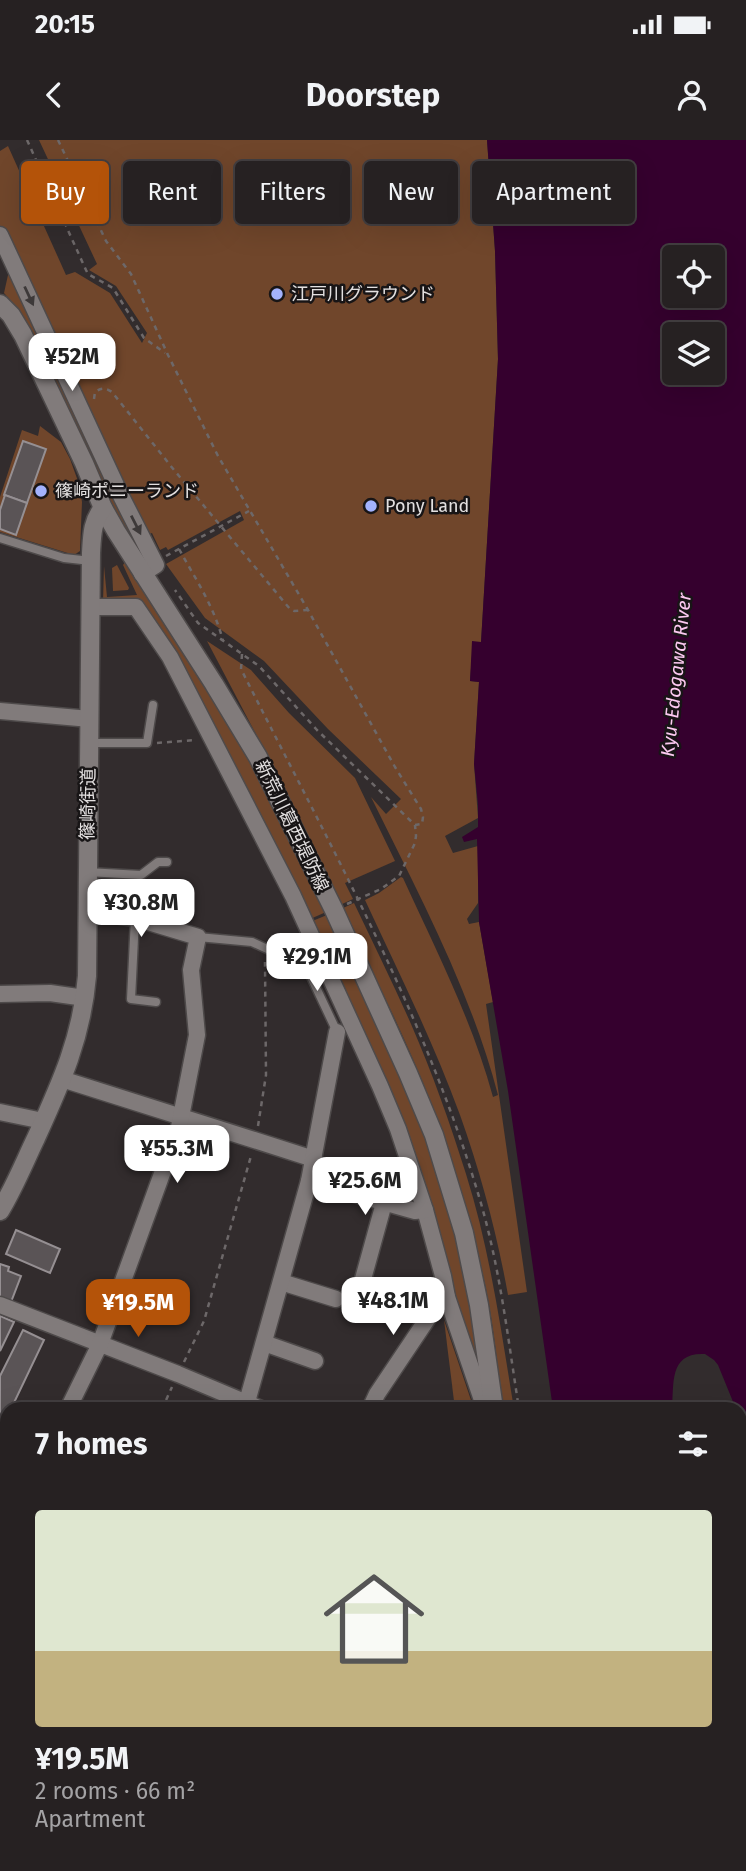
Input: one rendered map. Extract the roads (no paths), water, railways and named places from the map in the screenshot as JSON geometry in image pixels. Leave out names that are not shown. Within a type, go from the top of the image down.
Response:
[{"type":"main road","name":"新荒川葛西堤防線","points":[[0,304],[12,315],[23,335],[103,508],[258,757],[334,910],[434,1135],[464,1233],[479,1305],[493,1402]]},
{"type":"main road","name":"篠崎街道","points":[[0,1210],[12,1191],[62,1079],[83,1016],[88,911],[91,561],[94,524],[103,508]]},
{"type":"street","points":[[0,234],[122,498],[156,565],[142,574]]},
{"type":"street","points":[[91,607],[136,607],[170,657],[308,928],[398,1129],[425,1210],[447,1297],[483,1402]]},
{"type":"street","points":[[0,710],[90,719]]},
{"type":"street","points":[[71,1402],[100,1344],[181,1117],[197,1035],[191,970],[198,937],[135,918],[88,911]]},
{"type":"street","points":[[0,994],[50,993],[85,998]]},
{"type":"street","points":[[252,1402],[264,1343],[309,1181],[337,1032]]},
{"type":"street","points":[[62,1079],[314,1159]]},
{"type":"street","points":[[0,1112],[43,1121]]},
{"type":"street","points":[[309,1181],[415,1211],[425,1210]]},
{"type":"street","points":[[384,1203],[360,1290],[388,1301]]},
{"type":"street","points":[[281,1282],[336,1298]]},
{"type":"street","points":[[373,1402],[440,1300],[447,1297]]},
{"type":"street","points":[[0,1305],[178,1374],[240,1402]]},
{"type":"street","points":[[264,1343],[315,1361]]},
{"type":"lane","points":[[0,538],[55,556],[91,561]]},
{"type":"lane","points":[[89,743],[147,743],[153,705]]},
{"type":"lane","points":[[87,872],[141,875],[158,862],[167,862]]},
{"type":"lane","points":[[135,918],[131,999],[156,1002]]},
{"type":"lane","points":[[198,937],[251,942],[291,960],[304,962],[337,1032]]},
{"type":"water","name":"Kyu-Edogawa River","points":[[487,140],[746,140],[746,1402],[733,1402],[718,1365],[705,1354],[685,1358],[679,1364],[674,1380],[672,1402],[552,1402],[508,1091],[479,922],[477,839],[464,842],[462,837],[478,827],[474,764],[479,682],[470,681],[472,641],[481,642],[498,359],[493,224],[635,224],[635,161],[489,161]]},
{"type":"place","name":"江戸川グラウンド","points":[[277,294]]},
{"type":"place","name":"篠崎ポニーランド","points":[[41,491]]},
{"type":"place","name":"Pony Land","points":[[371,506]]}]
